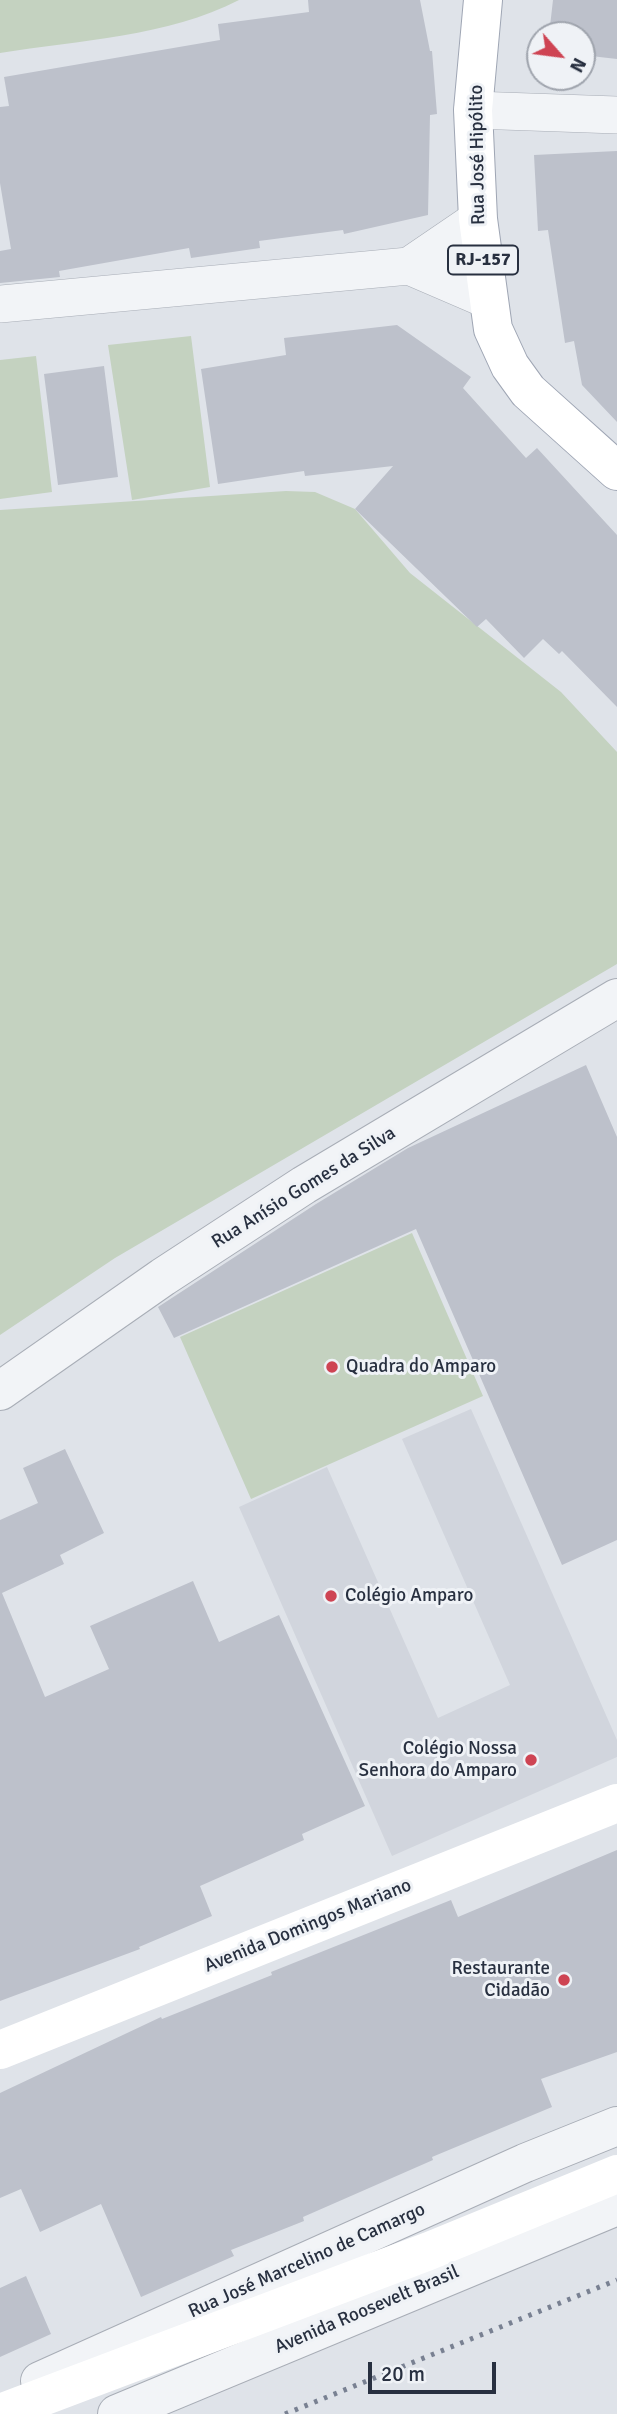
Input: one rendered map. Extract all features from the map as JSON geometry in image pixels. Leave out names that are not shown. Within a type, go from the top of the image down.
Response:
[{"type":"main road","name":"Rua José Hipólito","points":[[483,0],[473,110],[478,219],[493,329],[510,366],[528,391],[617,471]]},
{"type":"main road","name":"Avenida Domingos Mariano","points":[[0,2050],[617,1803]]},
{"type":"main road","name":"Rua José Marcelino de Camargo","points":[[0,2413],[429,2251],[617,2174]]},
{"type":"street","points":[[473,110],[617,115]]},
{"type":"street","points":[[409,266],[478,219]]},
{"type":"street","points":[[0,304],[409,266],[488,300]]},
{"type":"street","name":"Rua Anísio Gomes da Silva","points":[[0,1391],[141,1292],[303,1185],[608,1004]]},
{"type":"street","name":"Rua José Marcelino de Camargo","points":[[0,2400],[525,2163],[617,2126]]},
{"type":"street","name":"Avenida Roosevelt Brasil","points":[[117,2414],[617,2206]]},
{"type":"shaded area","name":"Colégio Amparo","points":[[471,1409],[617,1740],[617,1757],[392,1856],[239,1507],[327,1467],[438,1718],[510,1685],[402,1439]]},
{"type":"green space","points":[[0,0],[239,0],[212,12],[153,30],[0,53]]},
{"type":"green space","points":[[191,336],[210,487],[132,500],[108,345]]},
{"type":"green space","points":[[36,356],[52,492],[0,499],[0,360]]},
{"type":"green space","points":[[286,491],[315,492],[355,509],[410,573],[561,692],[617,752],[617,964],[115,1258],[0,1335],[0,510]]},
{"type":"green space","name":"Quadra do Amparo","points":[[412,1233],[483,1396],[251,1499],[180,1337]]},
{"type":"building","points":[[308,0],[420,0],[432,51],[437,114],[430,115],[428,215],[344,234],[343,230],[259,241],[260,248],[191,258],[189,248],[59,271],[60,277],[0,283],[0,251],[11,249],[0,183],[0,107],[9,106],[4,77],[220,40],[218,24],[309,12]]},
{"type":"building","points":[[553,0],[617,0],[617,59],[596,57],[596,21],[551,21]]},
{"type":"building","points":[[617,151],[617,422],[582,385],[574,341],[565,343],[548,230],[538,231],[534,155]]},
{"type":"building","points":[[397,325],[471,377],[463,388],[526,458],[537,448],[617,535],[617,707],[562,651],[559,654],[543,639],[524,658],[486,619],[477,627],[355,509],[393,466],[305,476],[304,471],[218,484],[201,369],[286,355],[284,338]]},
{"type":"building","points":[[104,366],[118,477],[58,485],[44,374]]},
{"type":"building","points":[[586,1065],[617,1137],[617,1540],[562,1565],[416,1229],[174,1338],[158,1307],[316,1204],[408,1148]]},
{"type":"building","points":[[65,1449],[104,1533],[60,1555],[64,1564],[2,1593],[45,1697],[109,1669],[90,1626],[193,1581],[219,1642],[279,1615],[365,1806],[302,1834],[304,1840],[200,1886],[212,1916],[139,1947],[140,1949],[0,2001],[0,1520],[38,1503],[23,1468]]},
{"type":"building","points":[[617,1850],[617,2052],[541,2079],[552,2107],[432,2157],[433,2160],[303,2217],[304,2221],[231,2250],[234,2256],[141,2297],[101,2204],[40,2232],[21,2189],[0,2198],[0,2093],[161,2017],[162,2019],[272,1975],[271,1972],[451,1900],[458,1917]]},
{"type":"building","points":[[26,2276],[51,2334],[0,2357],[0,2288]]},
{"type":"railway","points":[[285,2414],[617,2280]]},
{"type":"place","name":"Quadra do Amparo","points":[[332,1367]]},
{"type":"place","name":"Colégio Amparo","points":[[331,1596]]},
{"type":"place","name":"Colégio Nossa Senhora do Amparo","points":[[531,1760]]},
{"type":"place","name":"Restaurante Cidadão","points":[[564,1980]]}]
